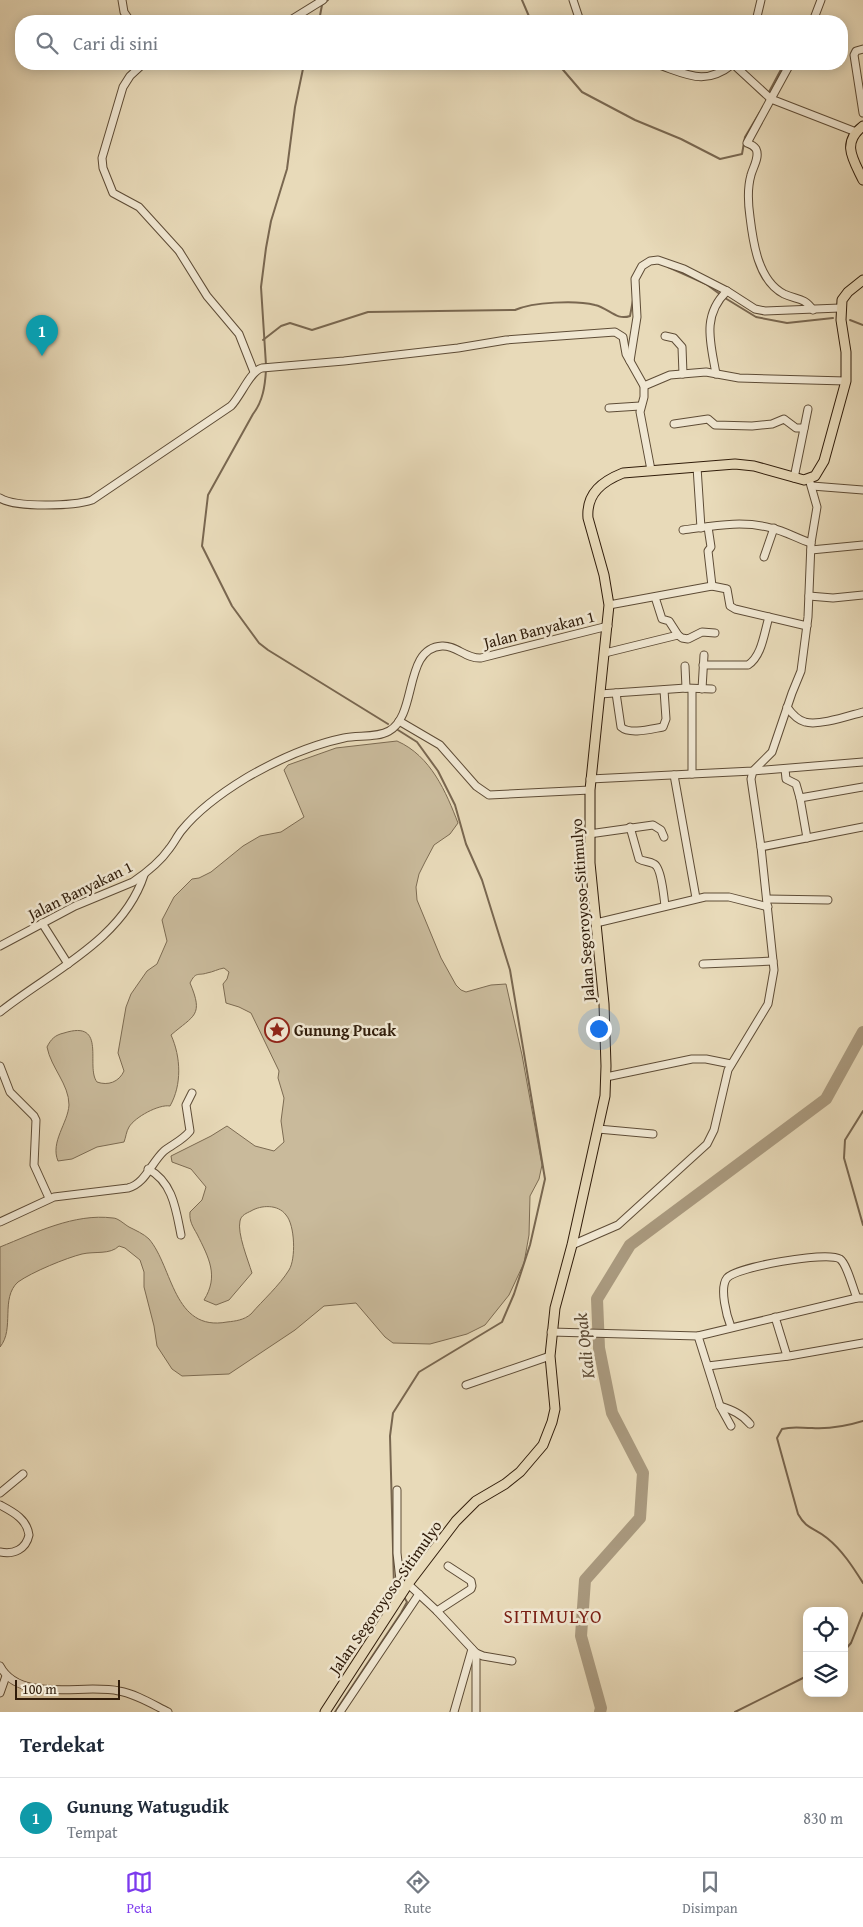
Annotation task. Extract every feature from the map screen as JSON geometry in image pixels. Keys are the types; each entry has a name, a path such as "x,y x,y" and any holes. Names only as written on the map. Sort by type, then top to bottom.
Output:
{"main road":[{"path":"859,129 850,141 850,149 863,180"},
{"path":"811,482 824,461 846,380 846,358 840,308 842,300 848,292 863,280"},
{"name":"Jalan Segoroyoso-Sitimulyo","path":"325,1712 406,1588 465,1511 520,1472 543,1445 549,1434 555,1408 550,1356 551,1332 561,1280 572,1245 598,1129 605,1096 606,1077 604,1004 589,834 590,779 609,605 604,575 588,518 587,510 589,503 595,491 607,480 623,473 651,470 747,464 811,482"}],"street":[{"path":"122,0 126,15"},
{"path":"299,15 323,0"},
{"path":"573,0 578,15"},
{"path":"757,15 761,0"},
{"path":"815,15 821,0"},
{"path":"863,49 854,55 863,113"},
{"path":"137,70 126,80 123,87 102,158 103,168 114,192 140,207 184,257 203,290 239,334 254,372"},
{"path":"676,70 702,78 722,70"},
{"path":"739,70 770,99 859,129"},
{"path":"787,70 747,142 752,144 757,154 748,196 755,250 763,271 781,293 804,300 813,310"},
{"path":"630,362 637,317 636,279 642,266 658,260 666,261 723,294 755,309 765,311 840,308"},
{"path":"716,374 709,325 714,307 723,294"},
{"path":"0,498 24,505 92,500 231,406 241,395 254,372 262,368 392,356 506,340 615,332 623,337 630,362 644,386 644,397 640,406 640,412 651,470"},
{"path":"666,336 674,338 682,347 683,374"},
{"path":"644,386 667,376 706,372 738,378 846,380"},
{"path":"609,408 640,406"},
{"path":"794,478 808,409"},
{"path":"674,424 708,419 715,425 761,426 784,419 796,428 804,428"},
{"path":"696,467 704,527 712,547 708,551 712,586"},
{"path":"572,1245 618,1225 707,1144 714,1130 731,1064 768,1004 774,970 761,847 751,779 753,771 772,752 802,671 807,626 811,547 817,507 811,482 863,490"},
{"path":"683,530 730,524 762,526 774,528 811,547 863,545"},
{"path":"764,556 774,528"},
{"path":"609,605 712,586 727,589 729,603 732,608 807,626"},
{"path":"808,596 833,598 863,595"},
{"path":"655,597 662,619 670,621 678,636"},
{"path":"703,665 748,665 753,662 758,654 769,617"},
{"name":"Jalan Banyakan 1","path":"0,946 75,906 133,882 144,875 168,851 182,830 197,814 212,801 246,778 273,763 311,747 343,738 389,731 399,721 405,710 416,666 430,650 440,646 450,646 474,659 608,626"},
{"path":"605,653 678,636 688,639 702,632 715,633"},
{"path":"702,689 704,656"},
{"path":"685,666 689,688 692,774"},
{"path":"600,694 689,688 712,689"},
{"path":"616,693 621,727 624,730 634,730 663,727 666,719 664,690"},
{"path":"787,708 794,717 804,722 813,723 863,712"},
{"path":"399,721 435,740 482,792 489,795 590,790"},
{"path":"590,779 753,771 863,762"},
{"path":"784,769 786,779 796,784 807,838"},
{"path":"674,775 696,898"},
{"path":"800,798 863,787"},
{"path":"589,834 653,824 661,830 664,837"},
{"path":"761,847 863,827"},
{"path":"630,828 639,859 643,862 652,863 658,868 665,906"},
{"path":"0,1012 68,964 92,944 125,912 136,894 144,875"},
{"path":"596,923 696,898 729,897 768,907"},
{"path":"767,899 828,900"},
{"path":"42,924 68,964"},
{"path":"703,964 773,961"},
{"path":"606,1077 692,1059 706,1059 731,1064"},
{"path":"0,1066 10,1092 36,1120 34,1165 49,1198"},
{"path":"0,1222 49,1198 134,1187 141,1182 148,1169 165,1151 186,1137 190,1131 186,1106 192,1093"},
{"path":"598,1129 653,1134"},
{"path":"148,1169 161,1178 174,1202 181,1236"},
{"path":"551,1332 698,1336 860,1298 844,1263 839,1258 830,1256 798,1258 768,1264 734,1274 727,1279 724,1286 724,1303 731,1327"},
{"path":"775,1317 787,1356"},
{"path":"698,1336 720,1406 731,1426"},
{"path":"708,1366 787,1356 863,1343"},
{"path":"466,1385 550,1356"},
{"path":"720,1406 731,1409 745,1417 750,1424"},
{"path":"0,1493 23,1474"},
{"path":"397,1490 397,1553 400,1580 406,1588 419,1594 437,1611 474,1651 483,1656 512,1661"},
{"path":"0,1505 18,1516 25,1523 30,1536 24,1547 16,1552 6,1554 0,1552"},
{"path":"437,1611 472,1586 471,1581 448,1566"},
{"path":"340,1712 419,1594"},
{"path":"454,1712 474,1651"},
{"path":"474,1651 476,1712"},
{"path":"0,1666 6,1676 17,1683 40,1688 118,1690 168,1712"},
{"path":"0,1693 6,1676"},
{"path":"148,1712 154,1705"}],"shaded area":[{"path":"397,741 409,748 428,765 442,787 458,823 450,834 434,845 419,874 416,887 417,900 441,958 456,985 461,990 466,992 491,985 506,984 522,1055 542,1165 539,1179 530,1196 529,1235 524,1263 509,1295 485,1325 467,1334 430,1344 393,1343 385,1337 356,1303 324,1306 295,1330 229,1374 182,1376 172,1369 157,1346 144,1287 144,1272 140,1260 125,1248 119,1246 111,1251 87,1253 67,1259 40,1270 18,1282 10,1296 7,1332 0,1347 0,1247 69,1221 98,1217 115,1218 145,1235 157,1251 185,1308 195,1317 209,1322 234,1321 248,1316 276,1287 289,1270 293,1258 294,1242 289,1220 283,1211 274,1207 255,1209 243,1216 239,1226 243,1247 252,1273 229,1300 216,1305 204,1300 211,1283 211,1267 192,1224 190,1212 202,1200 206,1187 191,1169 172,1162 171,1156 227,1126 255,1146 274,1151 284,1142 281,1121 284,1098 278,1078 279,1071 251,1013 226,1003 223,984 229,972 224,968 197,975 192,979 190,983 196,1002 196,1009 191,1018 171,1035 177,1052 179,1071 174,1098 170,1106 154,1109 136,1119 129,1127 124,1142 97,1147 72,1159 58,1161 56,1147 69,1105 66,1090 47,1047 54,1038 61,1034 78,1030 86,1033 91,1038 94,1075 97,1082 109,1083 119,1078 124,1071 118,1053 126,1007 131,994 147,971 157,964 167,941 162,920 174,897 192,879 211,872 243,846 260,836 281,832 304,817 284,770 288,765 336,748"}],"waterway":[{"path":"320,15 322,5 328,0"},
{"path":"522,0 528,15"},
{"path":"266,365 261,287 271,221 287,169 295,107 303,70"},
{"path":"563,70 582,92 635,120 681,139 720,159 742,154 745,137 760,112"},
{"path":"769,92 781,70"},
{"path":"668,267 706,284 721,295"},
{"path":"725,298 756,317 787,323 833,318"},
{"path":"263,340 281,326 290,323 312,330 368,312 515,310 532,305 566,302 595,305 616,316 625,317 630,316 633,300"},
{"path":"850,320 863,325"},
{"path":"266,370 264,388 259,404 208,495 202,546 232,606 259,643 388,724"},
{"path":"398,730 417,742 438,771 455,805 466,844 482,880 510,970 545,1179 530,1245 514,1294 502,1322 419,1372 393,1413 390,1436 394,1586 398,1592"},
{"name":"Kali Opak","path":"600,1712 601,1708 581,1636 585,1580 640,1518 643,1473 612,1413 599,1348 597,1299 630,1245 826,1099 863,1032"},
{"path":"863,1111 845,1140 844,1158 863,1225"},
{"path":"863,1421 831,1428 786,1428 782,1429 777,1438 798,1514 808,1526 822,1534 838,1548 863,1583"},
{"path":"335,1712 401,1613 407,1602 404,1597"},
{"path":"848,1646 863,1613"},
{"path":"735,1712 803,1678"}],"place":[{"name":"Gunung Watugudik","path":"42,356"},
{"name":"Gunung Pucak","path":"277,1030"}],"district":[{"name":"SITIMULYO","path":"553,1616"}]}
